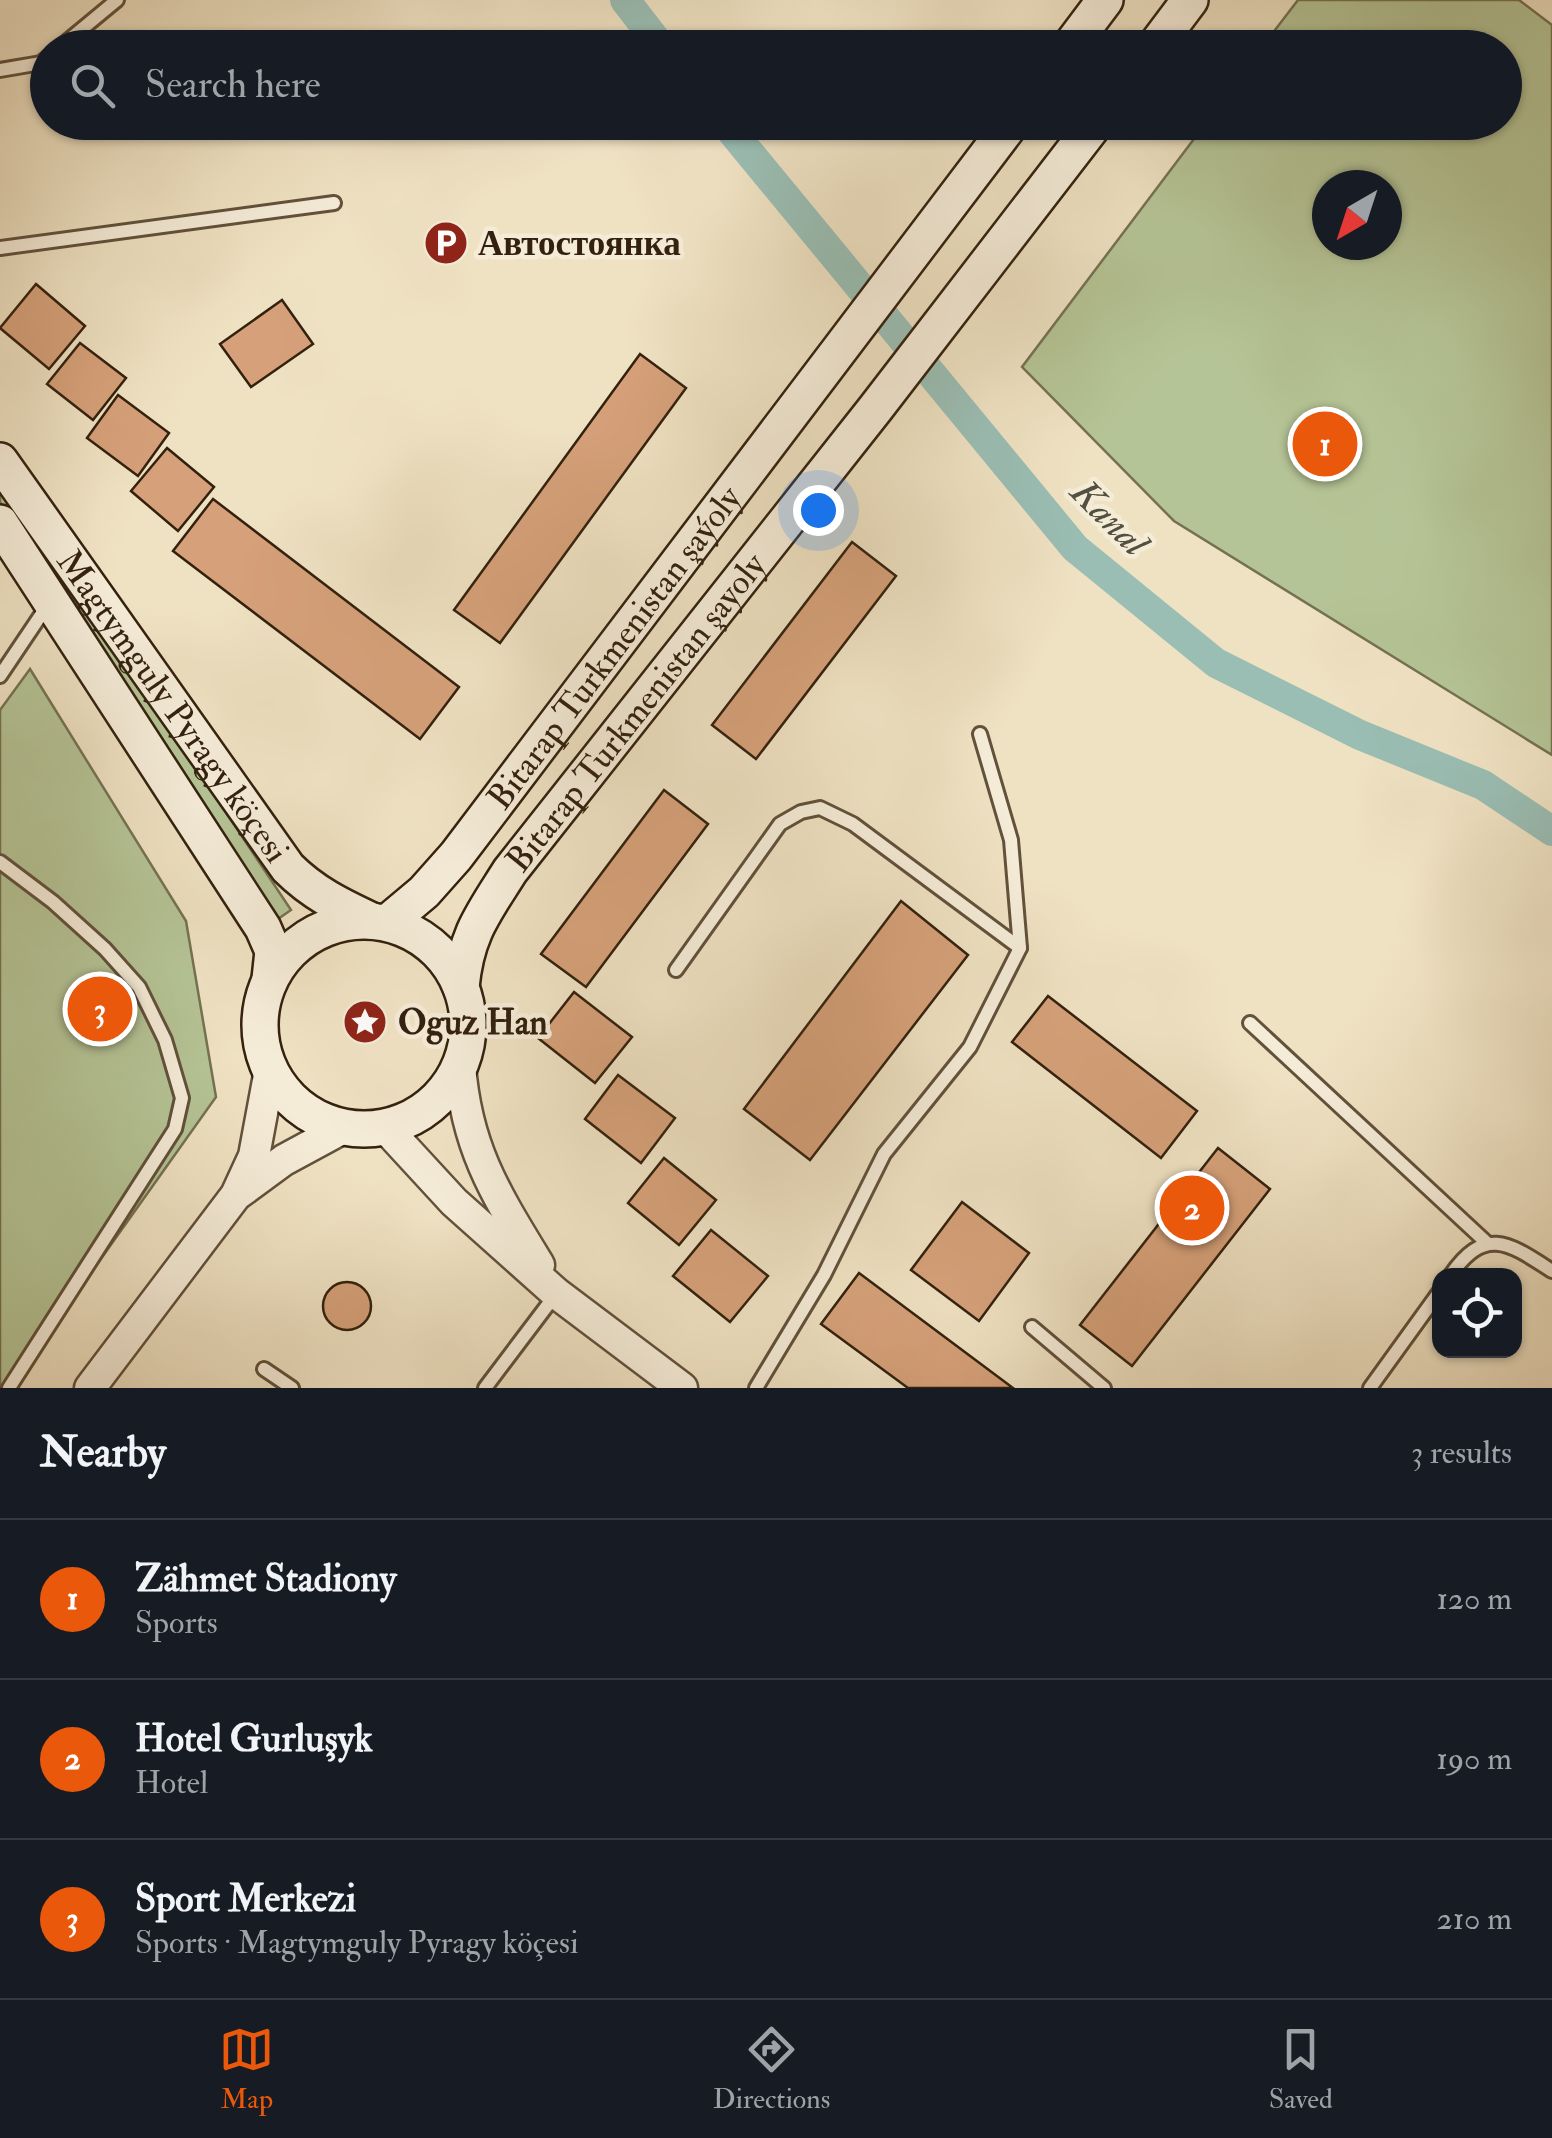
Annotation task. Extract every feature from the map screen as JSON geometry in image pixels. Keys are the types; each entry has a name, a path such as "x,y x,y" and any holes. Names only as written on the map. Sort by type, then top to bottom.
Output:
{"main road":[{"path":"1082,30 1105,0"},
{"path":"1168,30 1190,0"},
{"name":"Bitarap Turkmenistan şaýoly","path":"380,922 424,892 456,856 998,140"},
{"name":"Bitarap Turkmenistan şayoly","path":"461,986 464,952 473,930 510,871 876,409 1082,140"},
{"name":"Magtymguly Pyragy köçesi","path":"0,461 288,868 330,902 380,922"},
{"name":"Magtymguly Pyragy köçesi","path":"0,523 262,928 273,951 270,980"},
{"path":"380,922 426,941 447,962 461,986 468,1012 468,1040 445,1091 424,1110 398,1124 345,1127 321,1120 283,1090 270,1070 261,1040 261,1009 270,980 288,954 312,934 342,923 380,922"}],"street":[{"path":"460,1065 467,1115 487,1180 556,1293"},
{"path":"90,1388 236,1195 254,1156 270,1070"},
{"path":"384,1126 454,1202 556,1293 682,1388"},
{"path":"236,1195 284,1160 345,1127"}],"lane":[{"path":"80,30 116,0"},
{"path":"0,70 30,64"},
{"path":"0,248 334,203"},
{"path":"0,676 51,602"},
{"path":"756,1388 824,1275 884,1154 970,1047 1020,948 1011,840 980,734"},
{"path":"676,970 780,824 820,808 852,824 1020,948"},
{"path":"0,862 105,948 139,987 165,1040 182,1098 175,1130 8,1388"},
{"path":"1250,1023 1488,1243"},
{"path":"1455,1268 1464,1254 1488,1243 1514,1246 1552,1271"},
{"path":"485,1388 556,1293"},
{"path":"1370,1388 1432,1301"},
{"path":"1032,1326 1104,1388"},
{"path":"264,1369 292,1388"}],"green space":[{"path":"1298,0 1519,0 1552,25 1552,755 1174,521 1022,367 1193,140 1522,140 1522,30 1275,30"},
{"path":"0,474 291,910 278,919 0,502"},
{"path":"30,669 186,921 216,1097 9,1388 0,1388 0,710"}],"building":[{"path":"36,284 85,326 49,369 0,328"},
{"path":"282,300 313,344 251,387 220,344"},
{"path":"80,343 126,378 93,420 47,384"},
{"path":"640,354 686,388 500,643 454,610"},
{"path":"118,395 169,433 138,476 87,438"},
{"path":"167,448 214,487 178,531 131,491"},
{"path":"213,499 459,687 420,739 173,551"},
{"path":"852,542 896,576 756,759 712,725"},
{"path":"664,790 708,824 586,987 541,954"},
{"path":"901,901 968,955 810,1160 744,1109"},
{"path":"574,992 632,1037 595,1083 538,1038"},
{"path":"1048,996 1197,1111 1161,1158 1012,1042"},
{"path":"618,1075 675,1118 641,1163 585,1119"},
{"path":"1218,1148 1270,1189 1132,1366 1080,1325"},
{"path":"664,1158 716,1200 679,1245 628,1203"},
{"path":"962,1202 1029,1253 979,1321 911,1270"},
{"path":"711,1230 768,1276 730,1322 673,1276"},
{"path":"859,1273 1013,1388 908,1388 821,1324"},
{"path":"347,1282 364,1289 371,1306 364,1323 347,1330 330,1323 323,1306 330,1289"}],"waterway":[{"name":"Kanal","path":"625,0 648,30"},
{"name":"Kanal","path":"739,140 1075,548 1216,663 1360,735 1483,785 1552,831"}],"place":[{"name":"Автостоянка","path":"446,243"},
{"name":"Zähmet Stadiony","path":"1325,444"},
{"name":"Sport Merkezi","path":"100,1009"},
{"name":"Oguz Han","path":"365,1022"},
{"name":"Hotel Gurluşyk","path":"1192,1208"}]}
